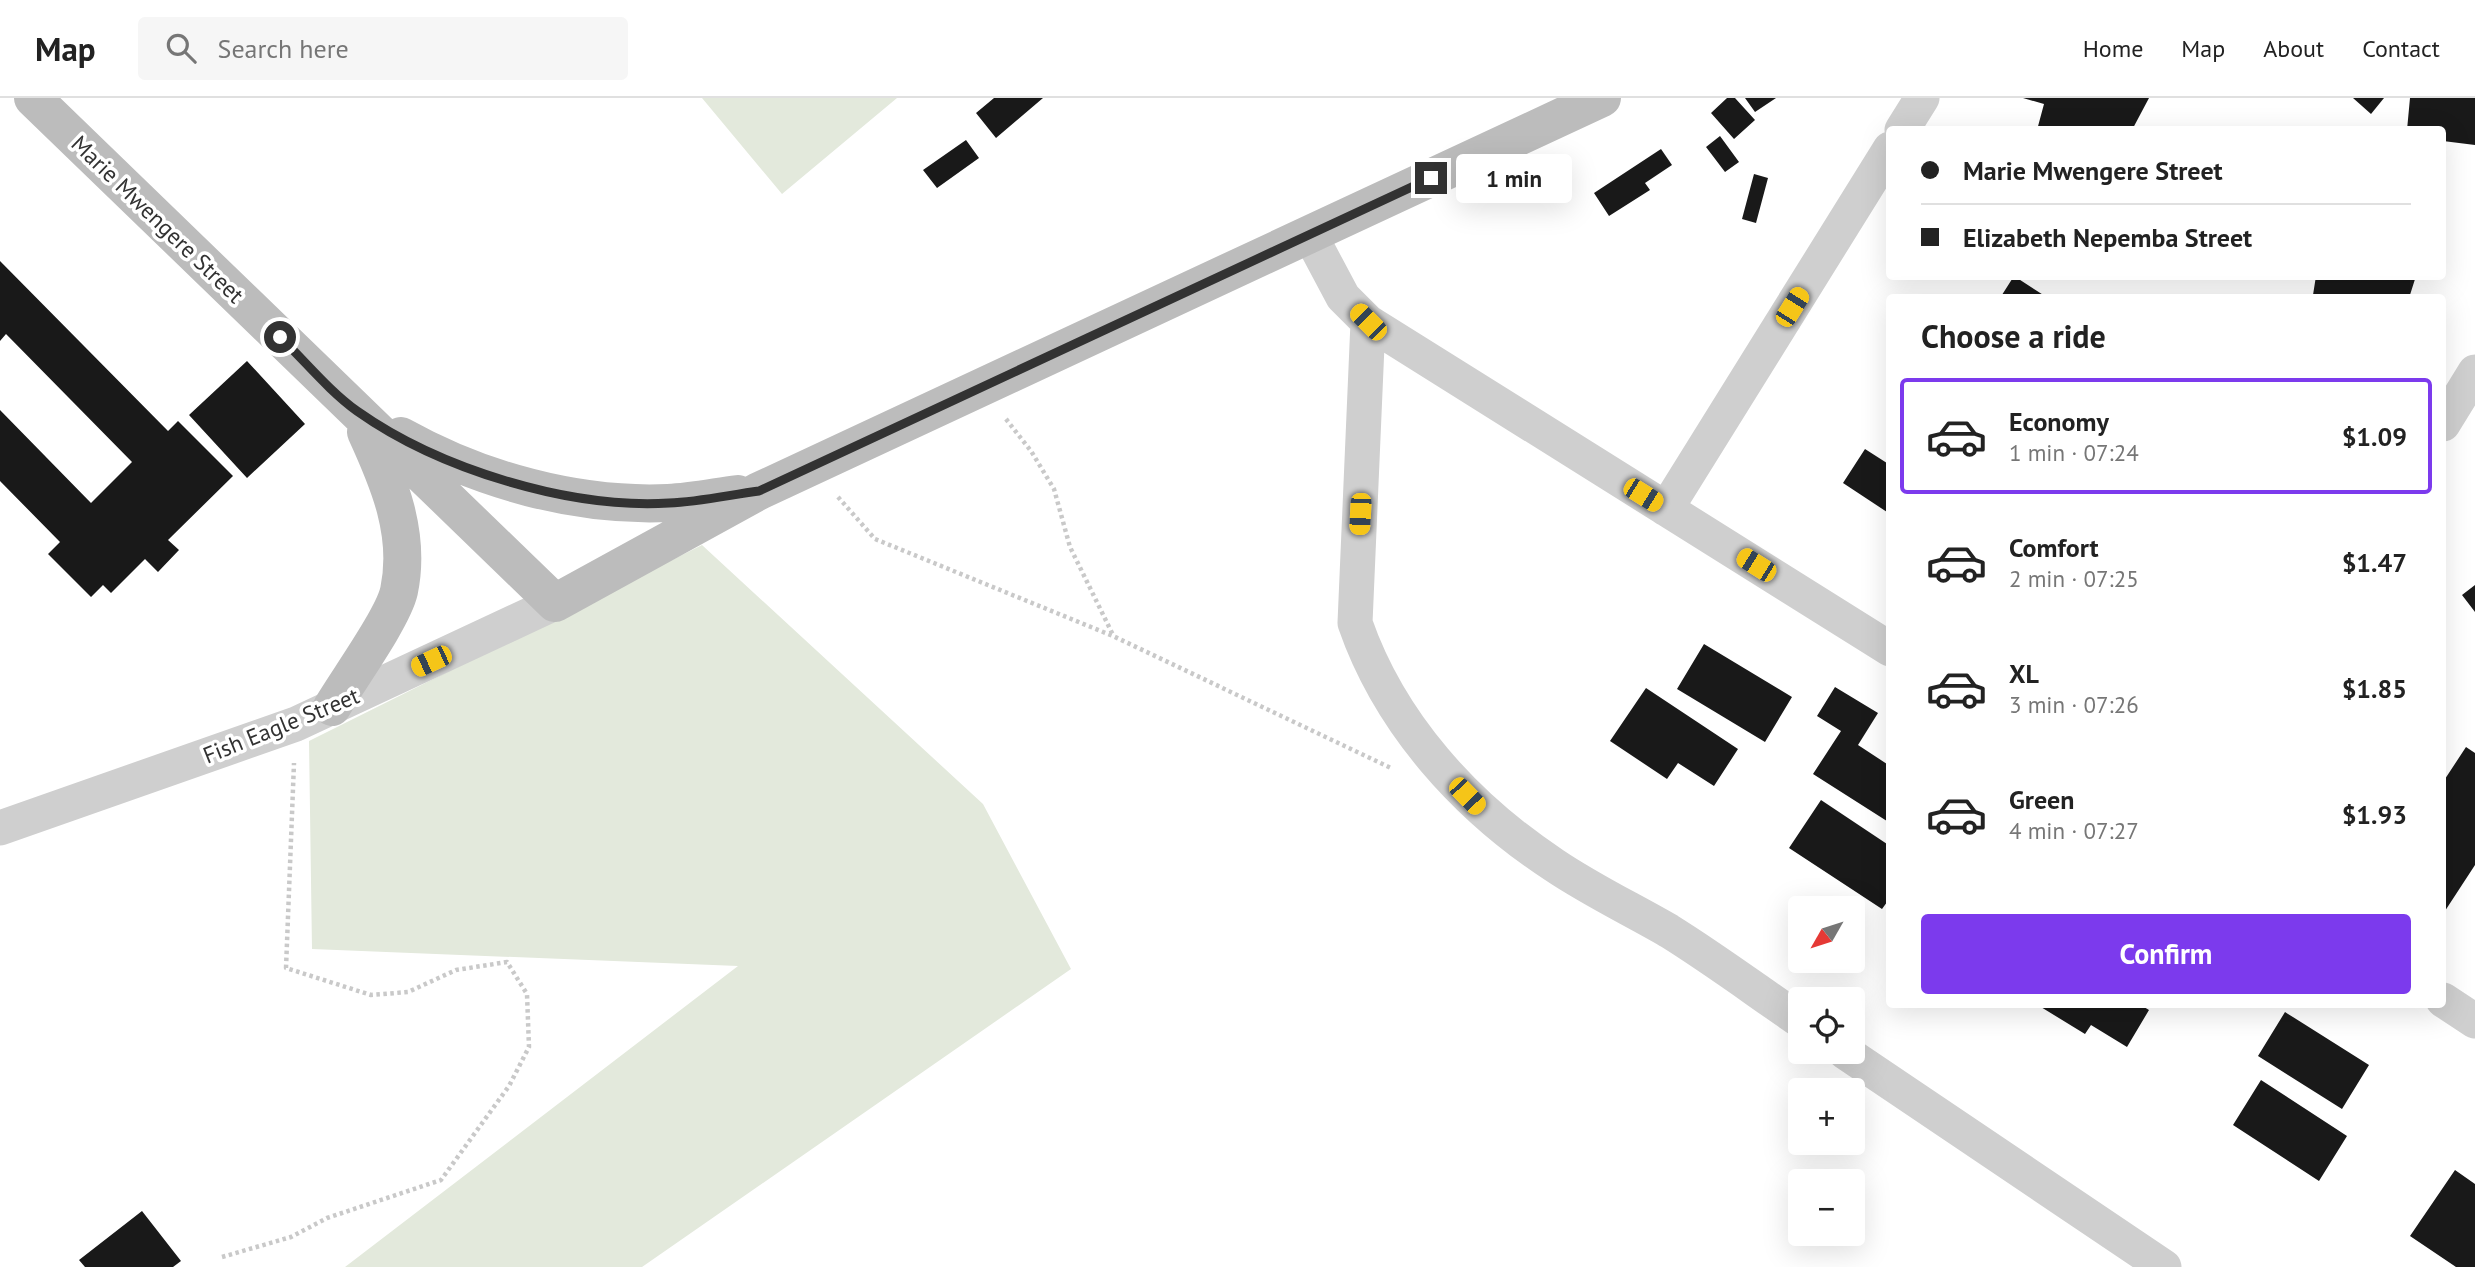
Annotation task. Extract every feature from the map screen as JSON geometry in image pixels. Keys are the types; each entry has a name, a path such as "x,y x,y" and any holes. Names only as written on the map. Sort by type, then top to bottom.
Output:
{"street":[{"name":"Marie Mwengere Street","path":"33,98 555,603"},
{"path":"555,603 759,491 1602,98"},
{"path":"1904,126 1922,98"},
{"path":"1666,509 1886,155"},
{"path":"1310,235 1343,297 1368,322 1886,646"},
{"path":"1368,322 1355,623 1363,646 1390,697 1439,768 1480,811 1554,865 1671,933 1788,1012"},
{"path":"2446,419 2475,372"},
{"path":"356,411 443,459 509,482 588,499 668,503 759,491"},
{"path":"332,707 399,593 403,542 390,485 356,411"},
{"name":"Fish Eagle Street","path":"0,828 296,724 555,603"},
{"path":"2446,1002 2475,1021"},
{"path":"1863,1064 2164,1267"}],"path":[{"path":"984,386 1031,451 1054,489 1070,547 1113,636"},
{"path":"811,467 875,539 1113,636 1395,770"},
{"path":"222,1257 291,1237 327,1218 441,1180 509,1086 529,1048 527,994 507,962 456,970 408,992 371,995 286,968 296,724"}],"shaded area":[{"path":"702,98 897,98 782,194"},
{"path":"702,545 983,804 1071,969 642,1267 345,1267 738,966 312,949 309,741"}],"building":[{"path":"994,98 1043,98 996,138 976,113"},
{"path":"1727,98 1735,98 1755,120 1734,139 1711,113"},
{"path":"1745,98 1776,98 1755,112"},
{"path":"2023,98 2149,98 2134,126 2038,126 2044,104"},
{"path":"2353,98 2384,98 2371,114"},
{"path":"2410,98 2475,98 2475,145 2446,141 2446,126 2407,126"},
{"path":"1720,136 1739,162 1725,172 1706,147"},
{"path":"966,140 979,158 937,188 923,170"},
{"path":"1661,149 1672,165 1645,183 1650,190 1609,216 1594,193"},
{"path":"1754,174 1768,178 1756,223 1742,219"},
{"path":"0,261 168,431 178,421 233,476 168,540 179,550 158,572 145,559 111,593 103,585 91,597 48,554 60,542 0,481 0,410 91,503 132,462 6,334 0,341"},
{"path":"2011,280 2020,280 2042,294 2003,294"},
{"path":"2315,280 2415,280 2410,294 2313,294"},
{"path":"247,361 305,424 247,478 189,415"},
{"path":"1865,449 1886,462 1886,511 1843,483"},
{"path":"2475,585 2475,612 2462,595"},
{"path":"1704,644 1792,697 1765,742 1677,689"},
{"path":"1835,687 1878,713 1858,745 1886,763 1886,820 1813,774 1841,731 1817,716"},
{"path":"1646,688 1738,749 1714,786 1678,763 1667,779 1610,741"},
{"path":"2466,747 2475,753 2475,865 2446,909 2446,777"},
{"path":"1821,800 1886,843 1886,904 1882,909 1789,848"},
{"path":"2043,1008 2149,1010 2127,1047 2091,1025 2085,1034"},
{"path":"2285,1012 2369,1065 2342,1109 2258,1056"},
{"path":"2261,1080 2347,1136 2319,1181 2233,1125"},
{"path":"2455,1170 2475,1184 2475,1267 2456,1267 2410,1236"},
{"path":"142,1211 181,1261 173,1267 85,1267 79,1260"}],"route":[{"path":"280,337 356,411 443,459 509,482 588,499 668,503 759,491 1431,178"}]}
